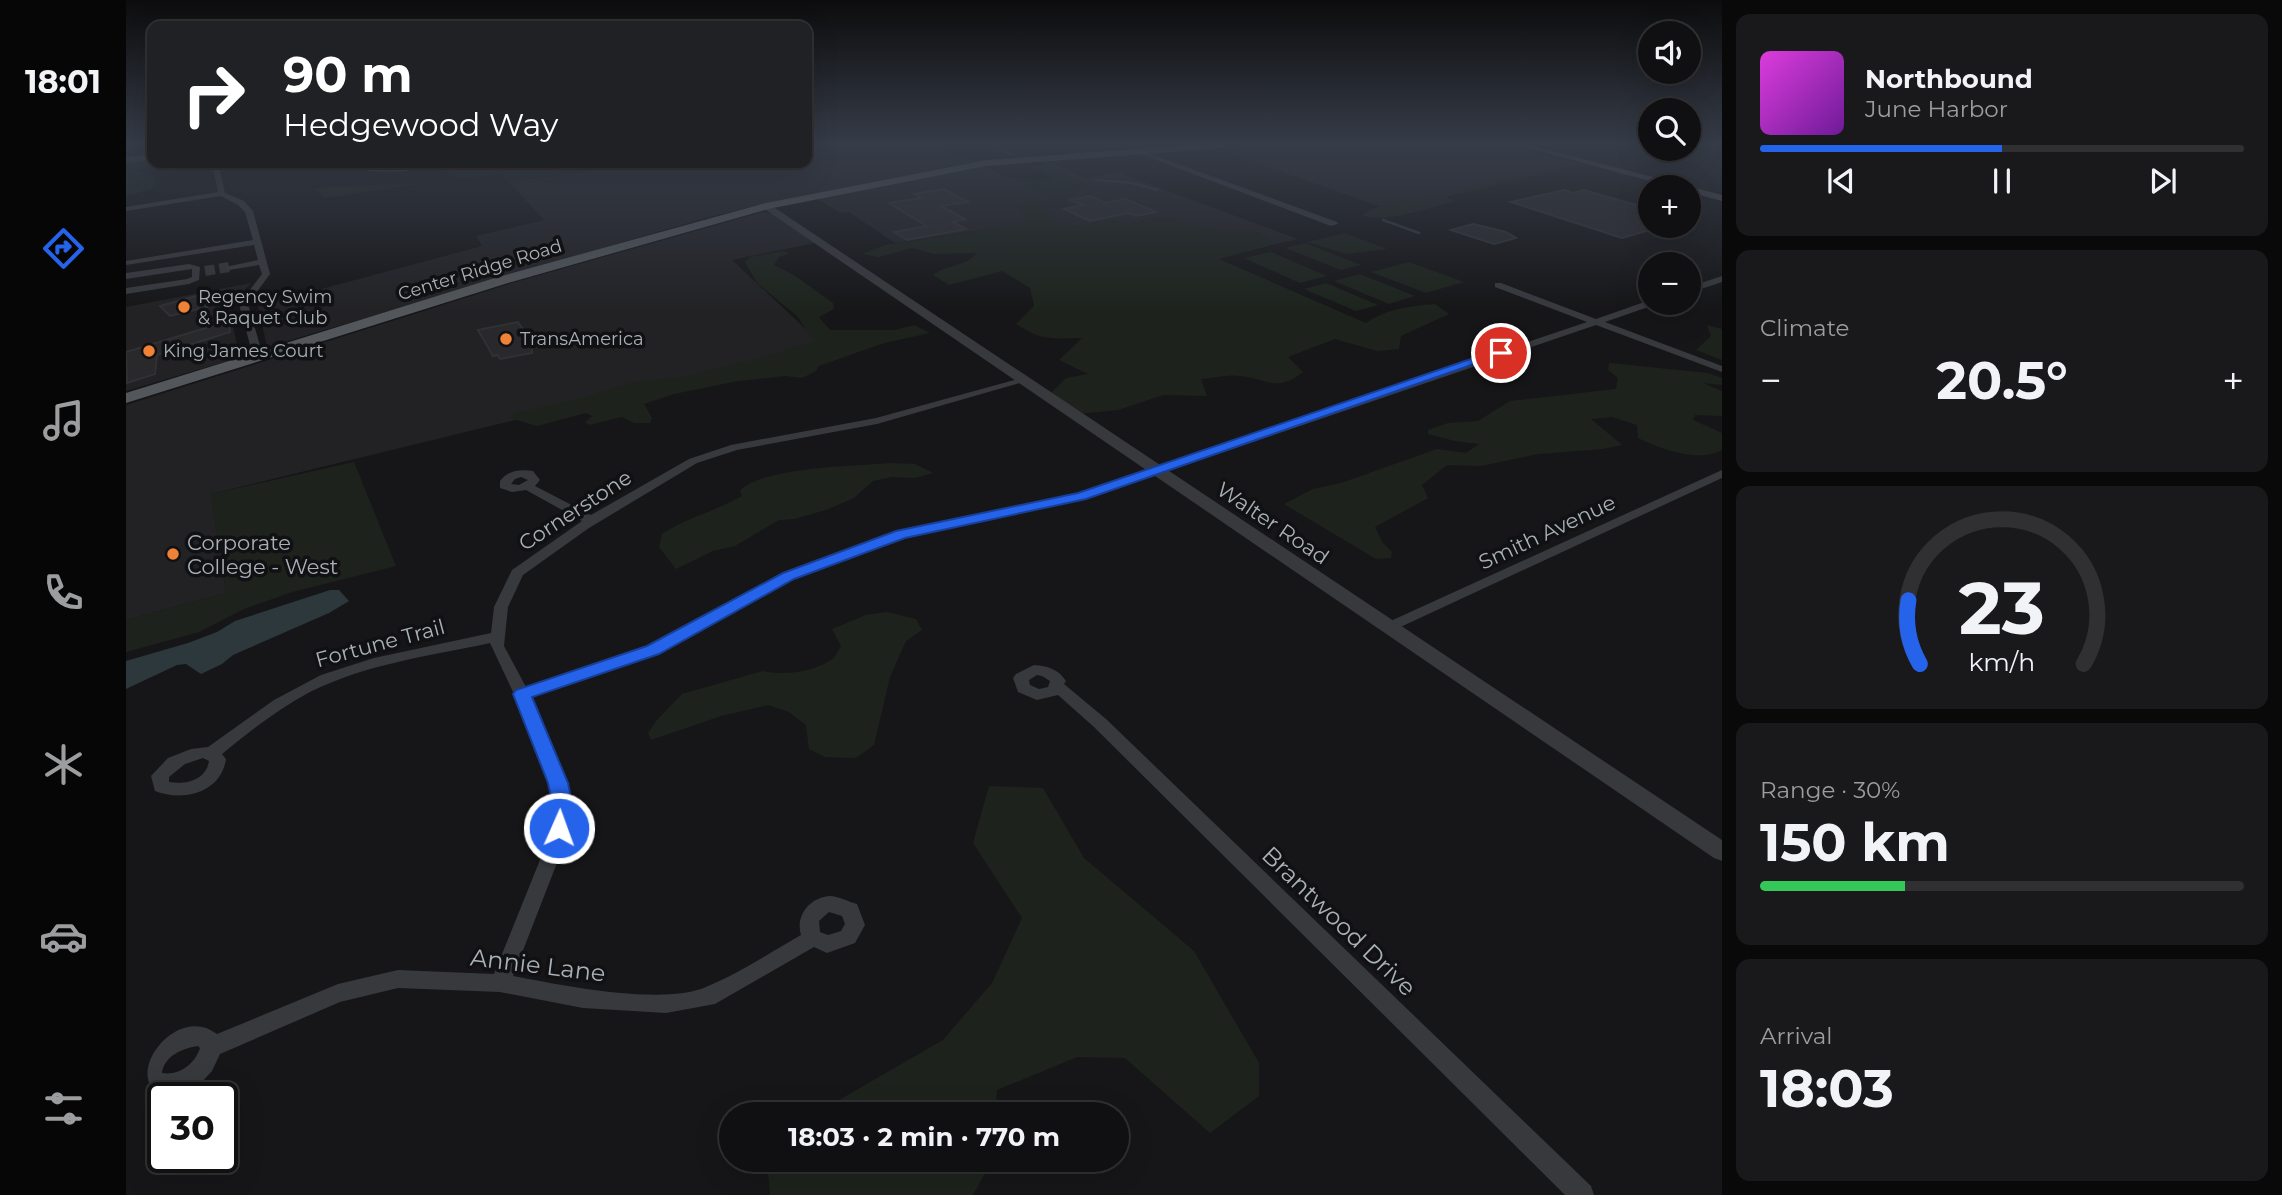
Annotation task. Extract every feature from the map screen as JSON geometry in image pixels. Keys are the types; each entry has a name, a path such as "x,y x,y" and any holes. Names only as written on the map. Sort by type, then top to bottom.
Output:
{"main road":[{"name":"Center Ridge Road","path":"126,398 503,280 791,201"}],"street":[{"path":"126,209 179,201"},
{"path":"236,201 249,211 266,274 243,304 258,356"},
{"path":"1271,201 1334,224"},
{"name":"Walter Road","path":"765,206 1722,852"},
{"path":"126,263 257,242"},
{"path":"229,267 262,262"},
{"path":"126,276 189,266 200,272 196,278 189,281 126,291"},
{"path":"1701,286 1722,279"},
{"path":"1498,285 1722,369"},
{"path":"522,694 653,650 789,576 901,534 1082,496 1638,307"},
{"name":"Cornerstone","path":"496,637 503,600 517,573 592,521 693,461 718,451 877,421 955,399 989,399 1030,384"},
{"name":"Smith Avenue","path":"1389,628 1722,474"},
{"path":"527,486 592,521"},
{"path":"496,637 558,783 564,812 555,845 500,983"},
{"name":"Fortune Trail","path":"211,754 268,709 337,675 496,637"},
{"name":"Brantwood Drive","path":"1058,687 1100,723 1582,1195"},
{"name":"Annie Lane","path":"211,1047 338,993 398,979 500,983 583,999 666,1004 708,997 813,938"}],"shaded area":[{"path":"526,201 780,201 698,220 267,347 258,306 482,246 476,236 544,220"},
{"path":"820,201 1041,201 1015,206 1024,211 1022,221 1010,226 895,243 849,212 841,213"},
{"path":"1038,201 1069,201 1068,205 1044,209 1062,224 1073,227 1111,221 1126,223 1173,219 1219,232 1256,232 1268,238 1272,245 1219,259 1366,323 1390,311 1435,304 1449,314 1401,336 1399,349 1377,351 1335,339 1288,357 1303,372 1286,382 1272,383 1235,376 1201,379 1207,396 1163,395 1118,410 1078,414 1050,394 1066,378 1088,374 1059,360 1082,338 1041,336 1016,324 1034,306 1030,288 1002,271 949,285 933,275 966,262 977,253 935,254 912,248 879,257 862,254 885,245 1010,226 1022,221 1024,211 1014,205"},
{"path":"1068,201 1195,201 1298,239 1272,245 1268,238 1256,232 1219,232 1173,219 1126,223 1111,221 1073,227 1062,224 1043,209 1067,205"},
{"path":"1364,201 1404,201 1379,206"},
{"path":"1404,201 1456,201 1408,214 1382,217 1362,215 1379,206"},
{"path":"763,212 772,214 815,243 732,260 823,345 211,494 226,593 126,620 126,405 512,283"},
{"path":"1345,233 1387,249 1346,254 1307,242"},
{"path":"1305,243 1361,265 1341,270 1285,248"},
{"path":"783,251 790,253 779,257 774,265 794,275 833,303 834,309 819,317 830,330 895,330 914,325 930,333 884,343 819,366 816,371 802,378 785,376 738,381 674,394 644,404 652,418 650,423 634,423 622,417 589,425 585,422 592,416 586,413 537,426 509,418 516,413 585,397 632,382 683,377 768,356 814,341 797,316 757,283 745,262 750,257"},
{"path":"1271,252 1327,276 1300,283 1244,258"},
{"path":"1409,262 1464,282 1426,293 1371,272"},
{"path":"1360,274 1415,296 1389,304 1334,281"},
{"path":"251,283 232,304 231,315 239,355 231,360 126,391 126,307"},
{"path":"1326,283 1378,305 1356,311 1304,289"},
{"path":"1707,325 1722,329 1722,360 1696,350 1711,336"},
{"path":"1609,363 1708,373 1722,378 1722,385 1703,383 1722,391 1722,416 1695,415 1693,420 1722,433 1722,450 1713,454 1691,455 1668,450 1638,438 1637,425 1612,417 1591,419 1622,445 1538,454 1481,466 1447,465 1422,485 1428,498 1375,527 1383,543 1392,552 1391,558 1376,559 1284,504 1313,489 1341,483 1437,449 1466,453 1479,444 1428,434 1428,430 1448,423 1478,421 1510,401 1616,389 1618,378 1608,370"},
{"path":"354,462 396,566 292,592 244,609 199,632 126,652 126,620 226,593 211,494"},
{"path":"890,463 915,464 933,473 915,478 892,477 873,481 854,498 826,510 794,519 779,520 735,546 713,551 676,569 659,547 662,534 742,496 740,490 753,482 790,472"},
{"path":"330,590 339,590 349,601 329,613 233,655 222,664 201,674 186,664 177,665 126,689 126,661 188,643 217,632 235,621"},
{"path":"887,612 916,619 922,630 906,641 890,677 874,745 856,758 825,757 809,749 806,725 789,712 768,705 721,716 651,740 648,733 682,694 763,671 789,673 824,664 832,659 841,646 832,629 866,615"},
{"path":"989,786 1043,788 1084,858 1194,951 1259,1063 1259,1096 1210,1133 1125,1058 1077,1057 997,1090 996,1102 836,1102 943,1040 992,983 1022,918 973,843"},
{"path":"768,1172 985,1172 973,1195 770,1195"}],"building":[{"path":"966,201 968,202 941,206 965,219 953,222 966,229 907,240 894,232 927,226 889,203"},
{"path":"1073,201 1105,203 1129,201 1156,212 1136,216 1128,213 1090,221 1064,209 1083,205"},
{"path":"1621,201 1638,206 1638,233 1622,238 1511,202"},
{"path":"1473,224 1506,232 1516,238 1494,244 1451,230"},
{"name":"Regency Swim & Raquet Club","path":"196,296 207,307 170,316 160,306"},
{"name":"King James Court","path":"229,321 230,332 157,355 155,374 127,383 126,352"},
{"name":"TransAmerica","path":"518,322 536,347 532,348 532,353 500,359 497,355 493,356 478,330"}],"waterway":[{"path":"1383,220 1419,233"}],"tunnel":[{"path":"205,271 229,267"}],"place":[{"name":"Regency Swim & Raquet Club","path":"184,307"},
{"name":"TransAmerica","path":"506,339"},
{"name":"King James Court","path":"149,351"},
{"name":"Corporate College - West","path":"173,554"}],"route":[{"path":"559,828 564,812 558,783 522,694 653,650 789,576 901,534 1082,496 1501,353"}]}
